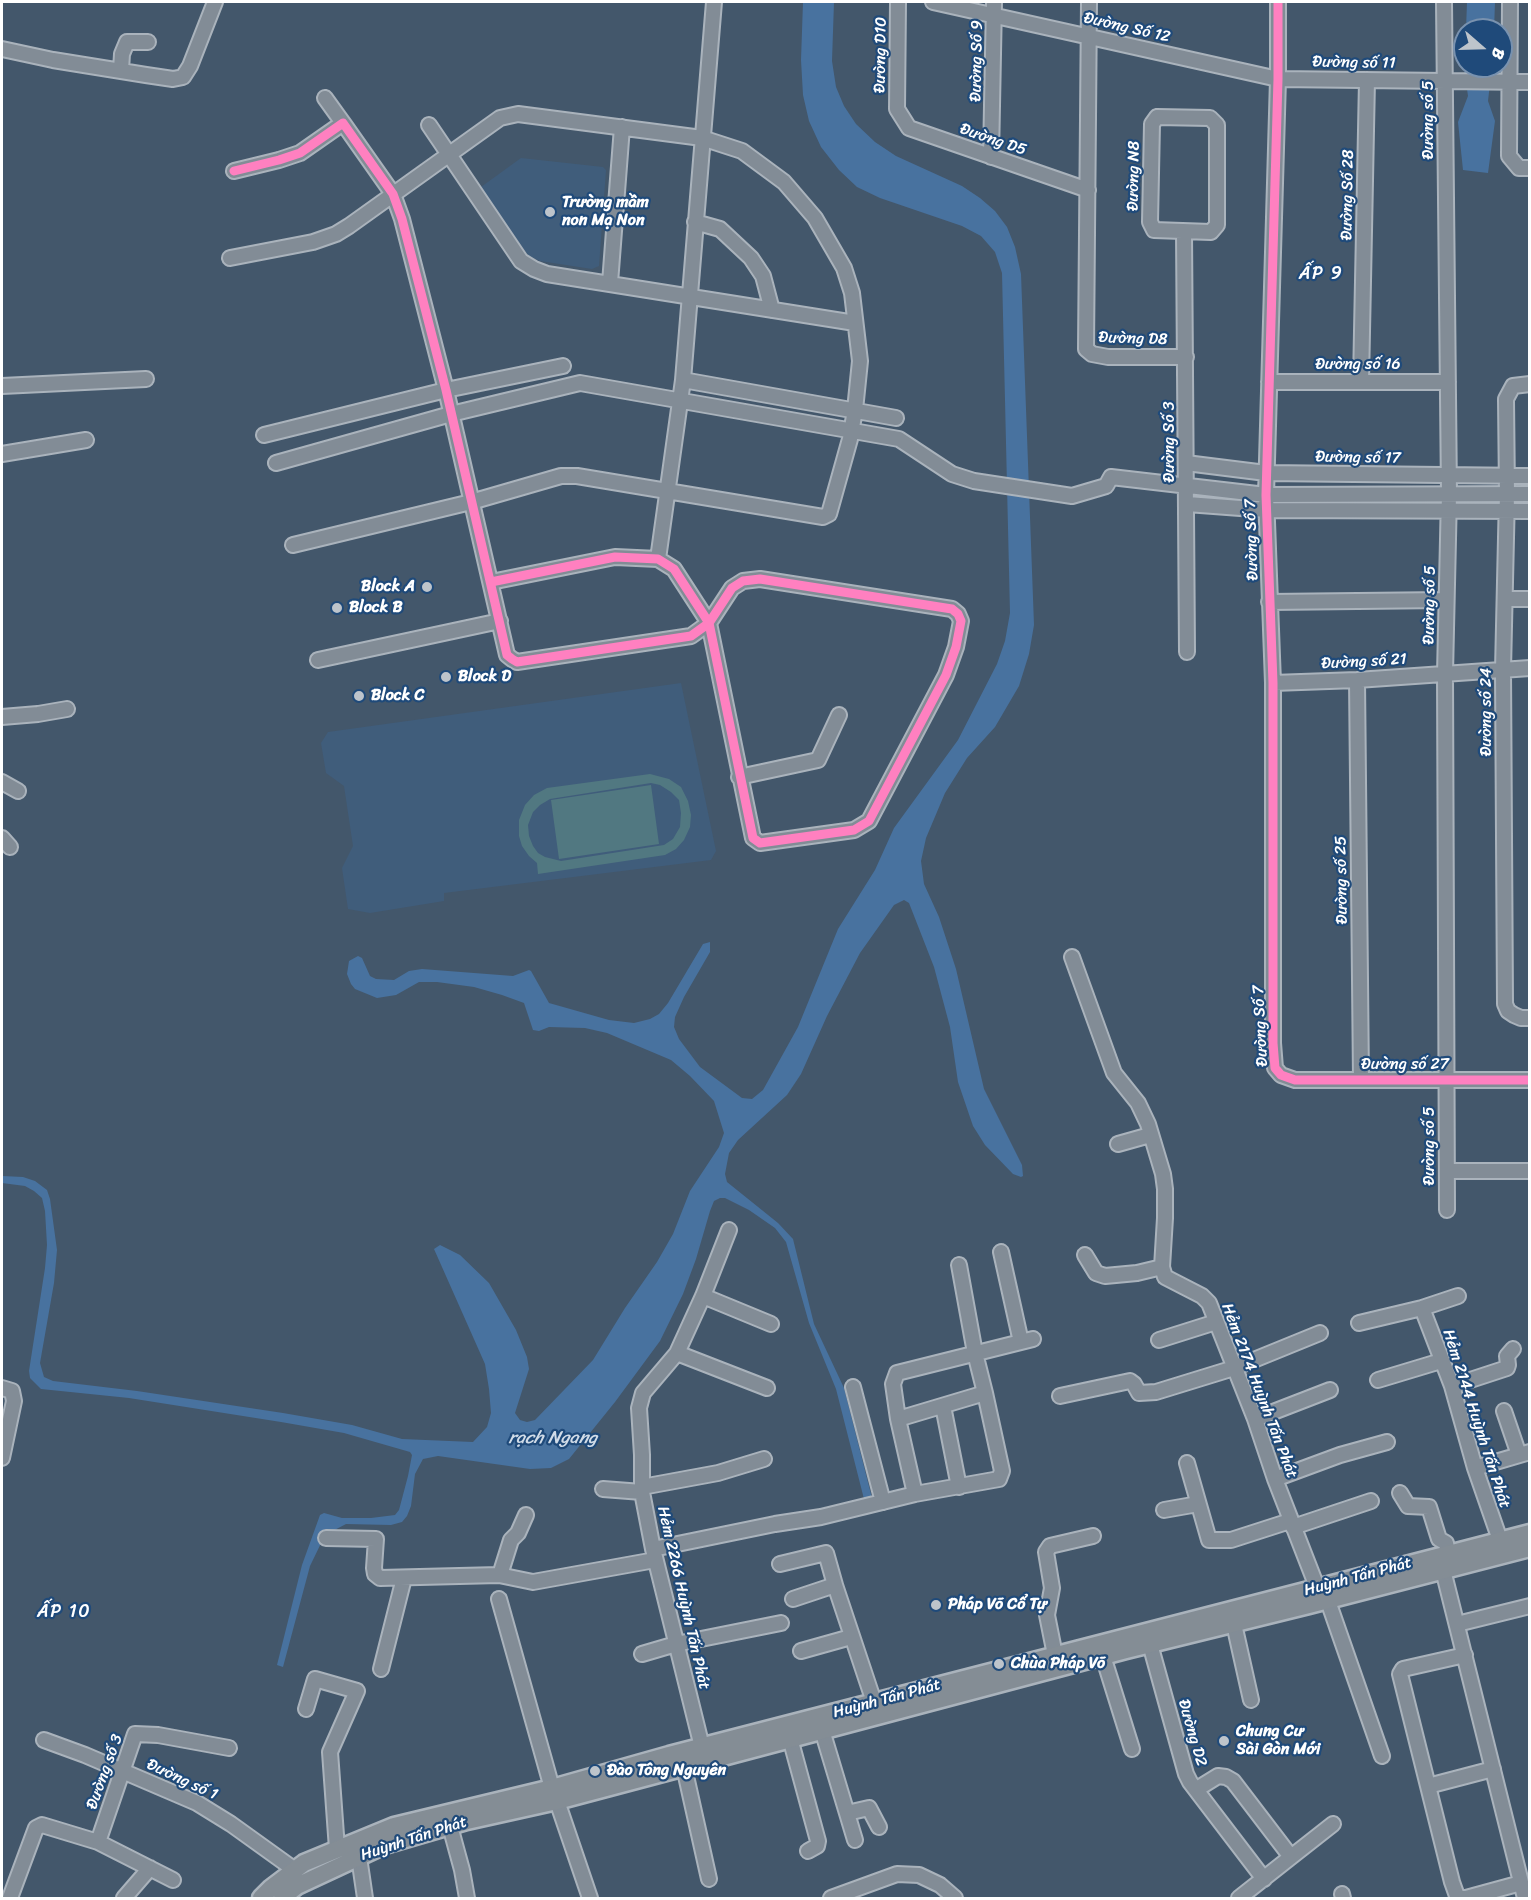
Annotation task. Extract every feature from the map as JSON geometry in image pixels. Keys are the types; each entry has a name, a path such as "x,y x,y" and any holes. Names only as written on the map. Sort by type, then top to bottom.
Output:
{"main road":[{"name":"Huỳnh Tấn Phát","path":"282,1899 297,1886 385,1845 554,1795 702,1747 874,1702 1103,1656 1234,1624 1449,1553 1530,1533"},
{"name":"Huỳnh Tấn Phát","path":"261,1899 271,1888 304,1863 394,1826 684,1767 822,1730 974,1683 1055,1655 1323,1594 1443,1570 1530,1548"}],"street":[{"path":"2,49 53,60 173,79 183,77 190,66 215,2"},
{"path":"658,559 680,401 714,2"},
{"name":"Đường D10","path":"897,109 898,2"},
{"name":"Đường Số 12","path":"933,2 994,8 1088,36 1278,79"},
{"path":"1088,190 1089,2"},
{"name":"Đường Số 7","path":"1278,2 1278,79 1266,495 1273,683 1273,1043 1275,1068 1281,1075"},
{"name":"Đường số 5","path":"1444,2 1449,81 1448,382 1455,494 1448,510 1446,600 1449,674 1447,1210"},
{"path":"1510,2 1505,82 1509,156 1519,168 1530,168"},
{"name":"Đường Số 9","path":"991,156 994,8"},
{"path":"121,70 122,54 127,42 148,42"},
{"name":"Đường số 11","path":"1278,79 1530,82"},
{"name":"Đường Số 28","path":"1361,382 1367,80"},
{"path":"326,98 393,194 402,219 446,390 507,655 517,662 686,638 697,634 709,623 732,588 743,581 760,579 952,609 961,621 956,647 946,675 869,821 854,830 763,843 753,838 709,623 674,569 658,559 615,557 491,582"},
{"name":"Đường D5","path":"897,109 909,128 1088,190"},
{"path":"230,258 313,242 336,234 500,118 518,114 702,138 742,151 784,182 798,197 815,219 844,268 852,293 860,361 855,410 829,514 823,517 578,476 561,476 471,502 293,545"},
{"name":"Đường N8","path":"1157,117 1210,118 1217,125 1217,225 1211,232 1184,232 1155,230 1150,222 1152,124 1157,117"},
{"path":"234,171 300,153 343,123"},
{"path":"429,125 521,261 534,269 547,274 855,323"},
{"path":"610,283 622,127"},
{"name":"Đường D8","path":"1088,190 1085,344 1088,353 1100,356 1186,357"},
{"path":"695,222 720,229 752,258 763,276 772,310"},
{"name":"Đường Số 3","path":"1184,232 1187,652"},
{"path":"264,435 446,390 563,366"},
{"path":"2,386 146,379"},
{"path":"682,380 896,418"},
{"name":"Đường số 16","path":"1269,382 1448,382"},
{"path":"276,463 451,414 580,383 899,439 952,474 974,481 1072,496 1106,486 1111,477 1266,495 1530,494"},
{"name":"Đường số 24","path":"1525,1018 1508,1011 1506,1004 1503,670 1507,511 1506,399 1513,386 1530,384"},
{"path":"2,454 86,440"},
{"name":"Đường số 17","path":"1186,463 1266,473 1530,476"},
{"path":"1186,504 1267,510 1530,511"},
{"path":"1505,599 1530,599"},
{"path":"1269,602 1446,600"},
{"path":"318,660 500,621"},
{"name":"Đường số 21","path":"1273,683 1357,680 1530,668"},
{"name":"Đường số 25","path":"1357,680 1361,1080"},
{"path":"2,717 67,709"},
{"path":"740,777 818,760 839,715"},
{"path":"2,782 18,791"},
{"path":"1072,957 1114,1073 1138,1103 1148,1124 1163,1174 1165,1189 1162,1267 1137,1273 1106,1276 1096,1273 1085,1255"},
{"name":"Đường số 27","path":"1281,1075 1294,1080 1530,1080"},
{"path":"1118,1144 1150,1135"},
{"path":"1447,1171 1530,1171"},
{"name":"Hẻm 2266 Huỳnh Tấn Phát","path":"702,1747 654,1555 642,1490 639,1408 640,1398 677,1353 729,1230"},
{"path":"915,1494 898,1419 893,1384 897,1373 1027,1340 1002,1252"},
{"path":"326,1538 376,1539 375,1574 380,1578 500,1575 527,1582 539,1581 775,1524 830,1515 915,1494 999,1479 1002,1476 975,1353 959,1265"},
{"name":"Hẻm 2174 Huỳnh Tấn Phát","path":"1162,1267 1168,1279 1206,1299 1255,1419 1292,1524 1323,1594 1382,1756"},
{"path":"703,1296 771,1324"},
{"path":"1359,1323 1422,1308 1458,1296"},
{"name":"Hẻm 2144 Huỳnh Tấn Phát","path":"1422,1308 1452,1386 1475,1468 1500,1540"},
{"path":"1159,1340 1216,1322"},
{"path":"1060,1396 1130,1381 1139,1393 1156,1392 1234,1368 1320,1333"},
{"path":"1452,1386 1507,1368 1507,1356 1513,1349"},
{"path":"677,1353 766,1388"},
{"path":"1378,1380 1441,1361"},
{"path":"853,1387 883,1502"},
{"path":"2,1388 12,1391 14,1401 2,1458"},
{"path":"1255,1419 1330,1390"},
{"path":"898,1419 985,1394"},
{"path":"943,1406 959,1487"},
{"path":"1475,1468 1524,1454 1504,1411"},
{"path":"1275,1479 1340,1455 1387,1442"},
{"path":"603,1489 642,1490 718,1473 764,1459"},
{"path":"1187,1463 1210,1541 1231,1540 1371,1501"},
{"path":"1400,1492 1408,1506 1427,1505 1429,1507 1439,1539 1446,1543 1449,1553"},
{"path":"1164,1510 1198,1504"},
{"path":"500,1575 511,1540 518,1533 525,1515"},
{"path":"1055,1655 1047,1615 1052,1587 1046,1552 1050,1546 1093,1536"},
{"path":"780,1564 826,1553 851,1637 874,1702"},
{"path":"1443,1570 1525,1899"},
{"path":"381,1669 404,1578"},
{"path":"792,1599 835,1585"},
{"path":"499,1599 554,1795 590,1899"},
{"path":"1457,1624 1530,1606"},
{"path":"642,1654 676,1644 781,1623"},
{"path":"1234,1624 1251,1700"},
{"path":"801,1651 851,1637"},
{"name":"Đường D2","path":"1150,1644 1186,1774 1264,1879"},
{"path":"1465,1655 1403,1669 1400,1674 1457,1896 1466,1898 1521,1883"},
{"path":"1103,1656 1132,1749"},
{"path":"306,1709 315,1679 357,1691 330,1752 337,1849"},
{"path":"822,1730 855,1840"},
{"name":"Đường số 3","path":"98,1842 135,1734 158,1735 230,1748"},
{"path":"790,1738 818,1841 817,1846 808,1851"},
{"name":"Đường số 1","path":"44,1740 196,1803 231,1824 295,1870"},
{"path":"684,1767 709,1879"},
{"path":"1428,1786 1493,1769"},
{"path":"1197,1789 1218,1776 1233,1781 1291,1857"},
{"path":"847,1813 869,1808 879,1827"},
{"path":"1239,1899 1333,1824"},
{"path":"10,1899 36,1828 42,1825 98,1842 173,1880"},
{"path":"450,1826 467,1899"},
{"path":"359,1857 365,1899"},
{"path":"124,1899 150,1868"},
{"path":"831,1899 897,1874 919,1875 940,1884 955,1899"}],"shaded area":[{"name":"Trường mầm non Mạ Non","path":"521,158 603,167 606,170 599,266 592,269 540,261 529,256 514,237 481,187"},
{"path":"681,683 716,851 711,860 444,893 444,901 370,913 348,909 342,868 353,846 344,786 326,773 321,743 328,732"}],"green space":[{"path":"650,774 669,779 681,787 688,801 691,815 690,827 684,840 676,849 665,855 538,874 537,863 522,846 519,836 519,820 525,805 534,795 547,788","holes":["651,783 660,785 679,800 681,813 680,827 673,839 664,845 561,861 545,857 533,846 528,825 533,812 550,799"]},
{"path":"651,785 659,844 559,859 551,800"}],"water":[{"name":"rạch Ngang","path":"803,2 834,2 832,61 836,87 844,106 856,124 875,142 896,156 962,186 995,211 1007,227 1015,247 1021,274 1034,625 1029,654 1019,686 995,727 967,758 945,793 926,838 921,861 924,884 939,917 956,969 984,1089 1022,1165 1023,1176 1013,1174 985,1145 973,1126 958,1082 950,1027 934,967 909,903 904,900 894,905 860,953 827,1016 801,1074 787,1095 738,1140 729,1153 725,1174 727,1182 778,1223 793,1239 814,1324 844,1388 872,1498 864,1499 836,1389 809,1323 786,1242 775,1228 749,1210 725,1198 720,1198 714,1201 683,1294 660,1341 569,1459 551,1468 530,1469 438,1456 423,1459 415,1474 411,1506 402,1522 391,1525 346,1524 325,1535 310,1566 283,1667 277,1665 302,1565 320,1515 324,1513 342,1518 371,1518 395,1515 399,1510 412,1455 410,1452 344,1433 129,1398 41,1389 30,1378 29,1371 45,1268 47,1245 45,1211 42,1198 34,1191 25,1186 2,1183 2,1176 23,1177 35,1181 47,1190 50,1199 57,1250 54,1283 40,1363 44,1377 53,1381 283,1413 352,1425 402,1439 473,1442 487,1427 491,1413 485,1364 434,1249 440,1245 460,1255 489,1283 516,1330 527,1357 529,1369 515,1413 520,1420 527,1422 535,1420 593,1360 657,1262 673,1234 690,1191 719,1147 724,1133 714,1101 671,1060 607,1033 585,1028 549,1027 539,1031 533,1030 524,1003 474,987 419,982 396,995 377,998 355,989 351,984 347,974 349,961 358,956 362,958 370,976 376,979 394,980 409,971 422,969 513,976 529,970 549,1003 609,1020 634,1023 659,1014 703,944 710,942 710,952 684,997 675,1017 674,1027 679,1039 700,1067 742,1098 752,1099 763,1090 798,1027 838,929 875,870 894,828 958,740 997,664 1005,641 1010,613 1002,273 995,252 981,236 962,226 880,198 857,187 839,170 821,147 809,121 803,95 801,60"},
{"path":"1467,2 1495,2 1494,18 1466,18"},
{"path":"1465,78 1491,78 1488,101 1495,121 1488,173 1463,170 1458,122 1468,96"}],"cycle path":[{"path":"1278,2 1278,79 1266,495 1273,683 1273,1043 1275,1068 1281,1075 1295,1080 1530,1080"},
{"path":"234,171 300,153 343,123 393,194 402,219 446,390 507,655 512,659 517,662 691,636 709,623 732,588 743,581 760,579 952,609 961,621 956,647 946,675 869,821 854,830 760,843 753,838 709,623 674,569 658,559 615,557 491,582"}],"place":[{"name":"Trường mầm non Mạ Non","path":"550,212"},
{"name":"Block A","path":"427,587"},
{"name":"Block B","path":"337,608"},
{"name":"Block D","path":"446,677"},
{"name":"Block C","path":"359,696"},
{"name":"Pháp Võ Cổ Tự","path":"936,1605"},
{"name":"Chùa Pháp Võ","path":"999,1664"},
{"name":"Chung Cư Sài Gòn Mới","path":"1224,1741"},
{"name":"Đào Tông Nguyên","path":"595,1771"}],"district":[{"name":"ẤP 9","path":"1321,274"},
{"name":"ẤP 10","path":"64,1612"}]}
